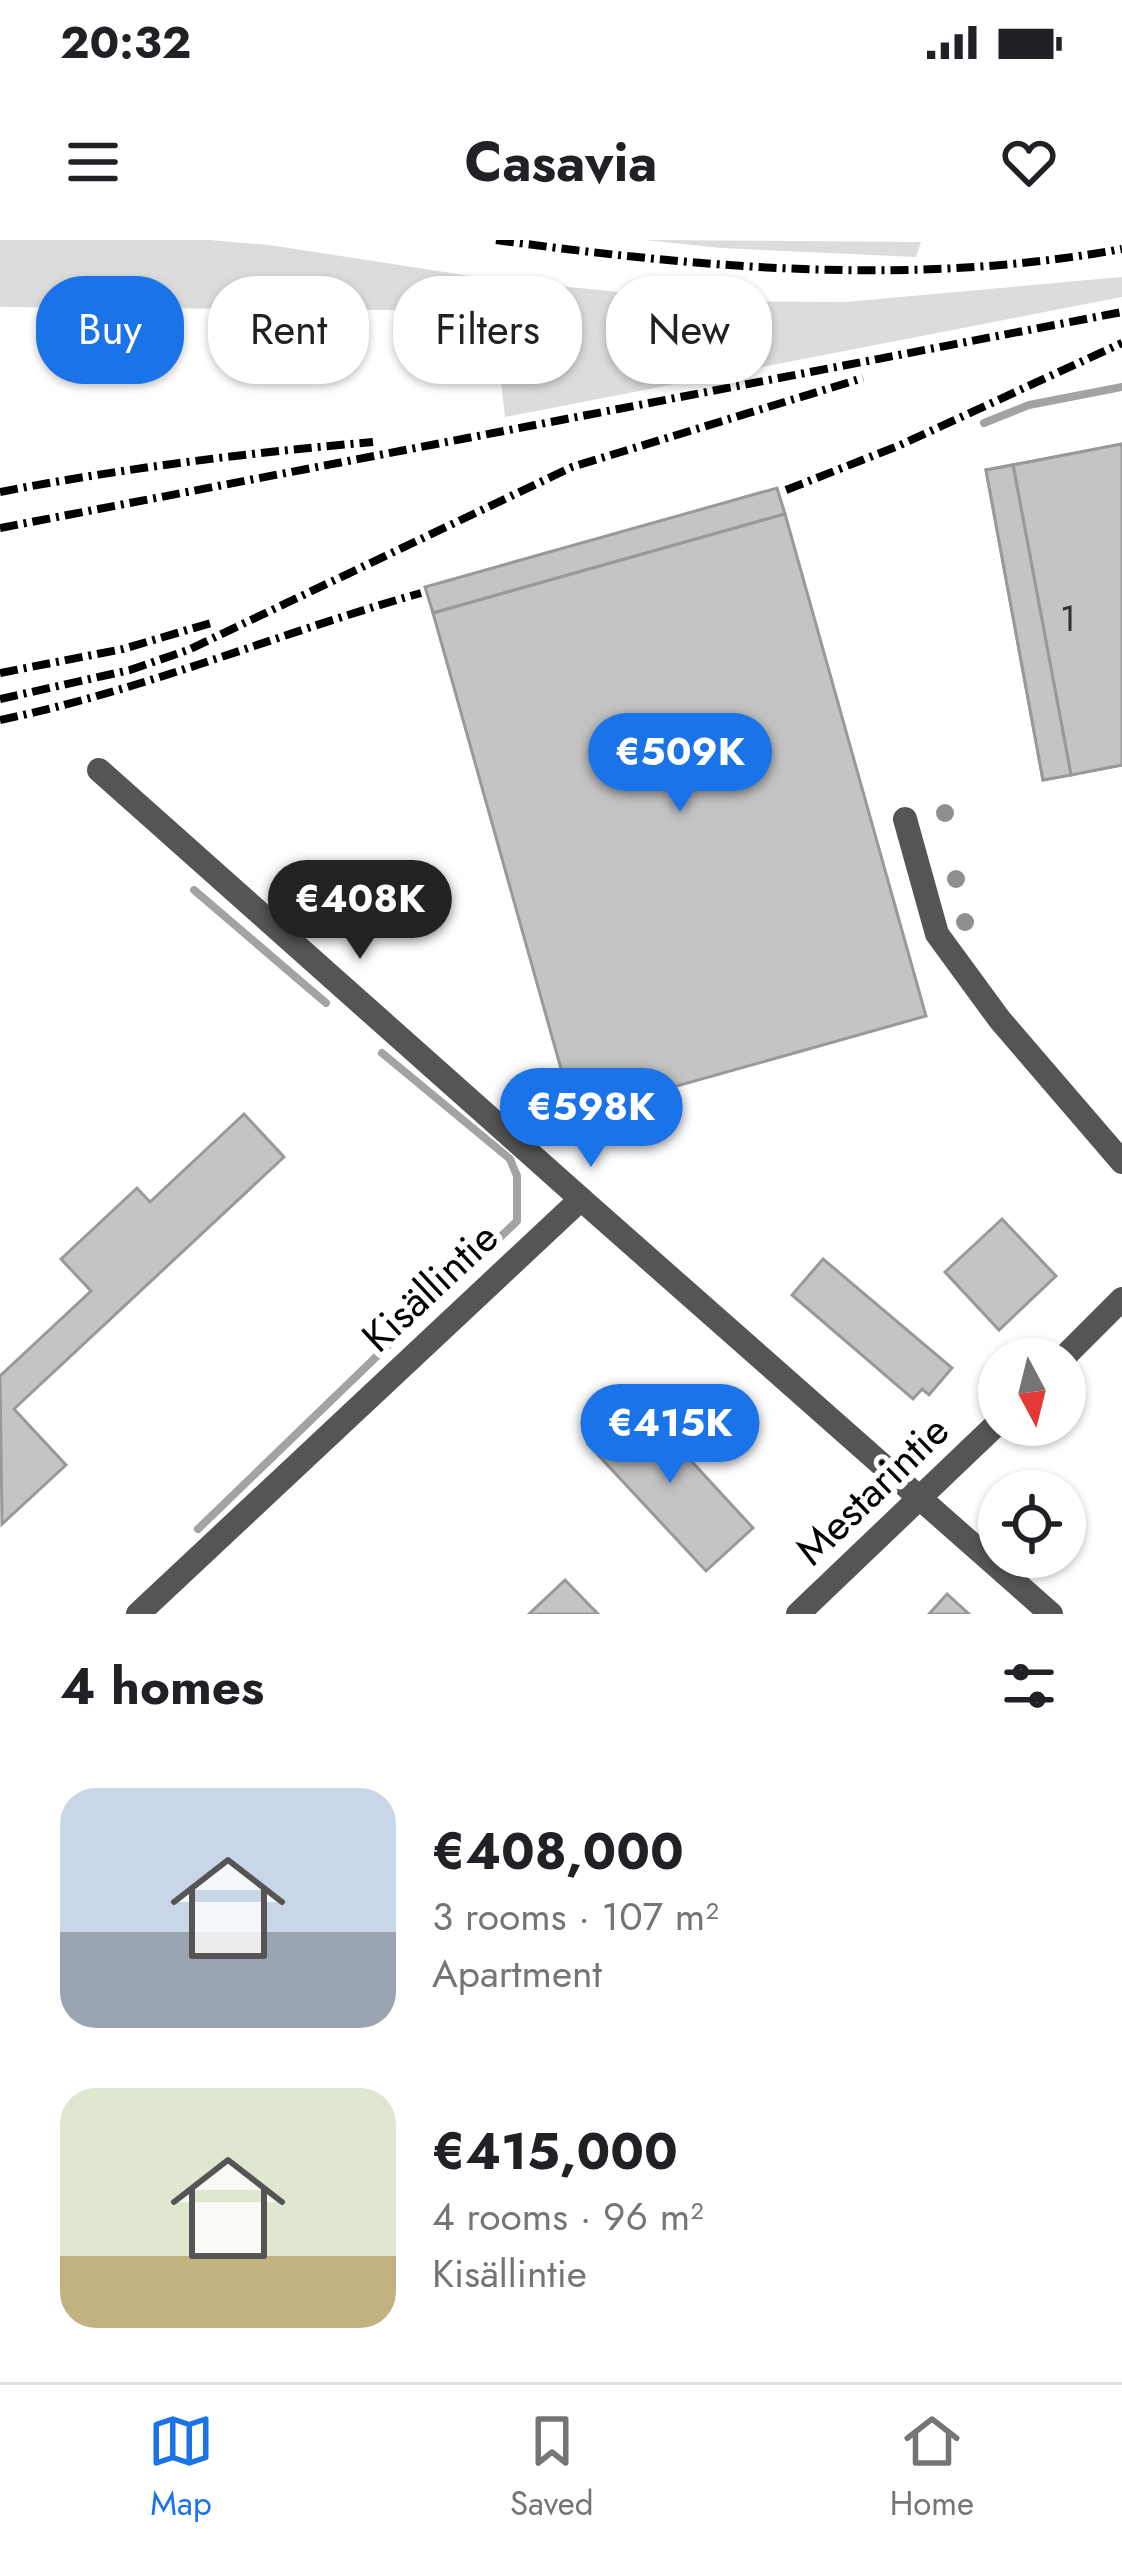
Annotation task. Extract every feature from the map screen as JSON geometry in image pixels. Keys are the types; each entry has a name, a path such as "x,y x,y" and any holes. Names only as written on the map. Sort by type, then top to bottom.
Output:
{"street":[{"path":"99,770 1051,1614"},
{"path":"905,819 937,934 1000,1020 1122,1162"},
{"name":"Kisällintie","path":"138,1614 581,1199"},
{"path":"1083,1338 1122,1299"},
{"name":"Mestarintie","path":"798,1614 978,1443"}],"shaded area":[{"path":"0,240 209,240 470,276 393,276 393,310 369,310 369,276 208,276 208,309 184,308 184,276 36,276 36,307 0,307"},
{"path":"645,240 921,242 916,257"},
{"path":"1122,277 1122,297 772,365 772,301 845,302"},
{"path":"582,288 606,291 606,384 675,384 505,417 501,384 582,384"}],"building":[{"path":"1122,444 1122,765 1043,780 986,470"},
{"path":"1122,444 1122,765 1071,775 1013,465"},
{"path":"1013,465 1071,775 1043,780 986,470"},
{"path":"777,488 785,514 433,613 425,587"},
{"path":"785,514 926,1016 574,1115 433,613"},
{"path":"244,1114 284,1157 14,1409 66,1465 2,1524 0,1376 91,1291 61,1259 137,1188 150,1202"},
{"path":"1002,1219 1056,1276 999,1330 945,1272"},
{"path":"823,1259 952,1368 929,1395 922,1389 913,1399 792,1295"},
{"path":"635,1400 753,1528 706,1571 588,1444"},
{"path":"565,1580 598,1614 529,1614"},
{"path":"947,1594 969,1614 929,1614"}],"waterway":[{"path":"984,423 1029,405 1122,387"},
{"path":"194,890 326,1003"},
{"path":"198,1529 517,1221 517,1176 510,1159 382,1053"}],"railway":[{"path":"496,240 652,259 809,269 965,268 1122,249"},
{"path":"0,528 1122,312"},
{"path":"786,490 898,446 1122,343"},
{"path":"0,699 130,670 188,650 572,467 863,378"},
{"path":"0,492 186,462 373,442"},
{"path":"0,720 107,693 421,593"},
{"path":"0,673 123,649 211,623"}]}
